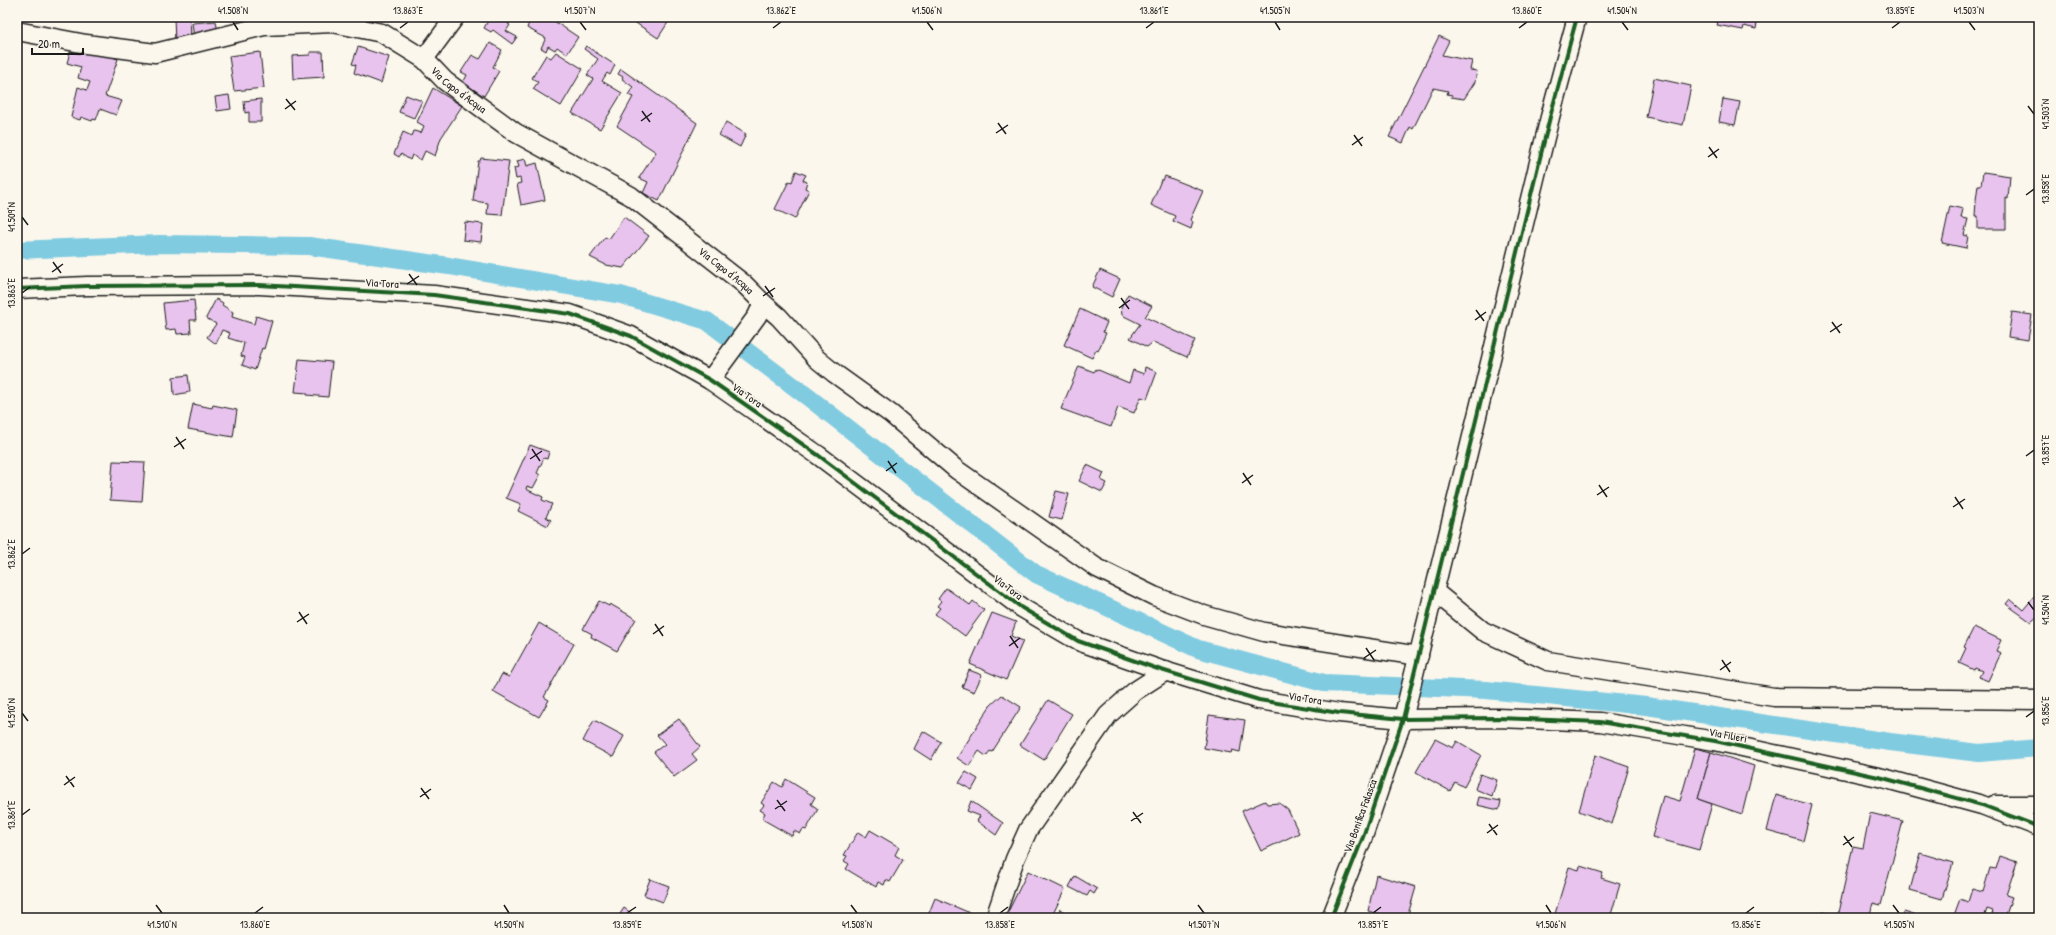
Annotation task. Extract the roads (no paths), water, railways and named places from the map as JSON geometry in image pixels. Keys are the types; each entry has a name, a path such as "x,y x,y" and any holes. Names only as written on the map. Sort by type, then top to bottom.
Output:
{"street":[{"path":"424,59 455,17"},
{"name":"Via Bonifica Falasca","path":"1331,918 1363,837 1405,711 1550,117 1577,17"},
{"name":"Via Capo d'Acqua","path":"17,31 86,44 156,53 264,26 332,23 382,33 424,59 445,81 516,133 631,196 744,284 760,309 779,317 817,359 891,414 957,470 1103,571 1154,596 1196,612 1264,632 1418,661"},
{"name":"Via Tora","path":"17,289 87,286 259,285 434,295 570,314 631,336 712,377 1022,608 1078,641 1166,671 1260,700 1339,713 1405,711"},
{"path":"712,377 760,309"},
{"path":"1434,592 1484,631 1548,662 1774,697 2039,700"},
{"path":"995,918 1015,859 1028,830 1108,715 1135,691 1166,671"},
{"name":"Via Filieri","path":"1405,711 1497,718 1600,722 1732,745 1883,778 1982,805 2039,827"},
{"path":"1982,805 2039,806"}],"waterway":[{"path":"17,250 159,244 309,246 449,266 621,295 707,321 808,397 1036,574 1198,649 1324,683 1486,690 1646,706 1890,742 1979,753 2039,748"}]}
